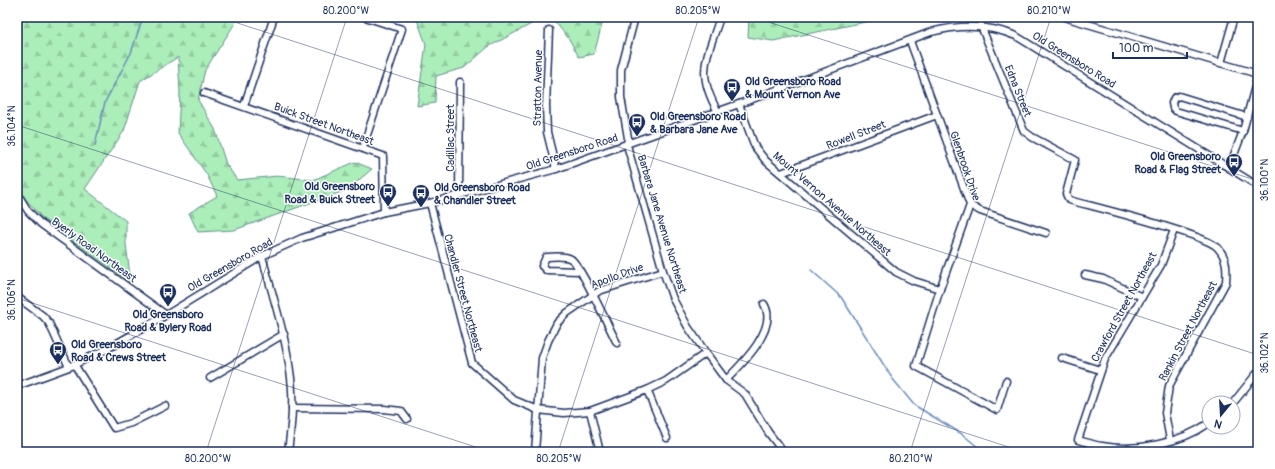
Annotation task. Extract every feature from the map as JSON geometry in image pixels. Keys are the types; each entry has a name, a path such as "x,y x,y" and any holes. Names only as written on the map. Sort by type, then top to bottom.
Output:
{"street":[{"path":"244,106 274,17"},
{"path":"363,147 402,29 365,17"},
{"name":"Barbara Jane Avenue Northeast","path":"636,17 621,70 621,97 628,138 627,145 663,271 673,299 688,327 726,380 746,394 768,432 783,452"},
{"path":"718,112 709,96 703,72 720,17"},
{"name":"Edna Street","path":"980,17 981,26 1024,131 1032,137 1075,160 1066,194 1069,200"},
{"path":"1064,17 1221,63 1256,75 1257,79 1243,131 1229,168"},
{"path":"1221,63 1234,17"},
{"name":"Old Greensboro Road","path":"17,386 107,349 166,315 262,256 302,238 384,212 430,202 556,169 627,145 932,32 953,26 981,26 1003,30 1016,36 1258,186"},
{"name":"Stratton Avenue","path":"549,30 547,125 556,169"},
{"name":"Glenbrook Drive","path":"910,41 970,205 940,289 916,366 997,410 1006,381"},
{"name":"Cadillac Street","path":"459,194 460,82"},
{"name":"Buick Street Northeast","path":"204,93 363,147 383,156 384,212"},
{"path":"1243,131 1176,111 1173,108 1172,103 1174,98 1179,96 1247,117"},
{"name":"Mount Vernon Avenue Northeast","path":"739,104 755,147 766,161 896,272 914,281 940,289"},
{"name":"Rowell Street","path":"781,173 937,115"},
{"name":"Byerly Road Northeast","path":"17,193 28,211 41,224 166,315"},
{"name":"Rankin Street Northeast","path":"1069,200 1195,236 1217,247 1228,266 1226,282 1169,386 1166,413 1170,440"},
{"name":"Chandler Street Northeast","path":"430,202 472,363 514,400 538,410 564,413 590,411 647,390 666,381 706,353"},
{"path":"970,205 980,211 1046,233"},
{"name":"Crawford Street Northeast","path":"1170,440 1148,446 1124,448 1103,446 1078,440 1100,370 1105,359 1160,265 1174,230"},
{"path":"262,256 284,334 292,380 292,408 288,452"},
{"path":"579,271 546,270 542,266 543,261 546,257 567,257 572,259 579,271 593,295 617,343"},
{"name":"Apollo Drive","path":"535,452 542,358 552,331 562,318 593,295 663,271"},
{"path":"1085,275 1103,279 1142,297"},
{"path":"17,297 43,316 49,323 71,365 114,428 131,424 165,406"},
{"path":"726,380 748,358 761,336 767,320 768,310 764,304"},
{"path":"210,378 284,334"},
{"path":"1062,358 1100,370"},
{"path":"1239,395 1258,372"},
{"path":"647,390 667,438"},
{"path":"292,408 384,409 401,411 407,419"},
{"path":"590,411 593,429 600,452"},
{"path":"1170,440 1189,434 1201,427"}],"green space":[{"path":"17,17 239,17 205,70 198,100 215,129 226,164 237,180 278,176 313,180 355,162 372,169 347,190 234,230 198,232 189,213 217,196 207,175 178,133 180,92 178,57 140,81 124,131 85,189 126,221 126,244 131,283 43,219 24,197 17,161"},
{"path":"416,17 540,17 539,20 488,47 464,68 436,76 435,103 417,106 426,44"},
{"path":"551,17 604,17 594,54 579,57 569,39"},
{"path":"749,17 890,17 773,41 748,37"}],"waterway":[{"path":"95,145 105,102 131,53 143,17"},
{"path":"811,270 841,297 892,378 914,405 962,434 984,452"}],"place":[{"name":"Old Greensboro Road & Mount Vernon Ave","path":"732,102"},
{"name":"Old Greensboro Road & Barbara Jane Ave","path":"637,137"},
{"name":"Old Greensboro Road & Flag Street","path":"1234,177"},
{"name":"Old Greensboro Road & Buick Street","path":"388,207"},
{"name":"Old Greensboro Road & Chandler Street","path":"421,208"},
{"name":"Old Greensboro Road & Bylery Road","path":"168,307"},
{"name":"Old Greensboro Road & Crews Street","path":"58,365"}]}
